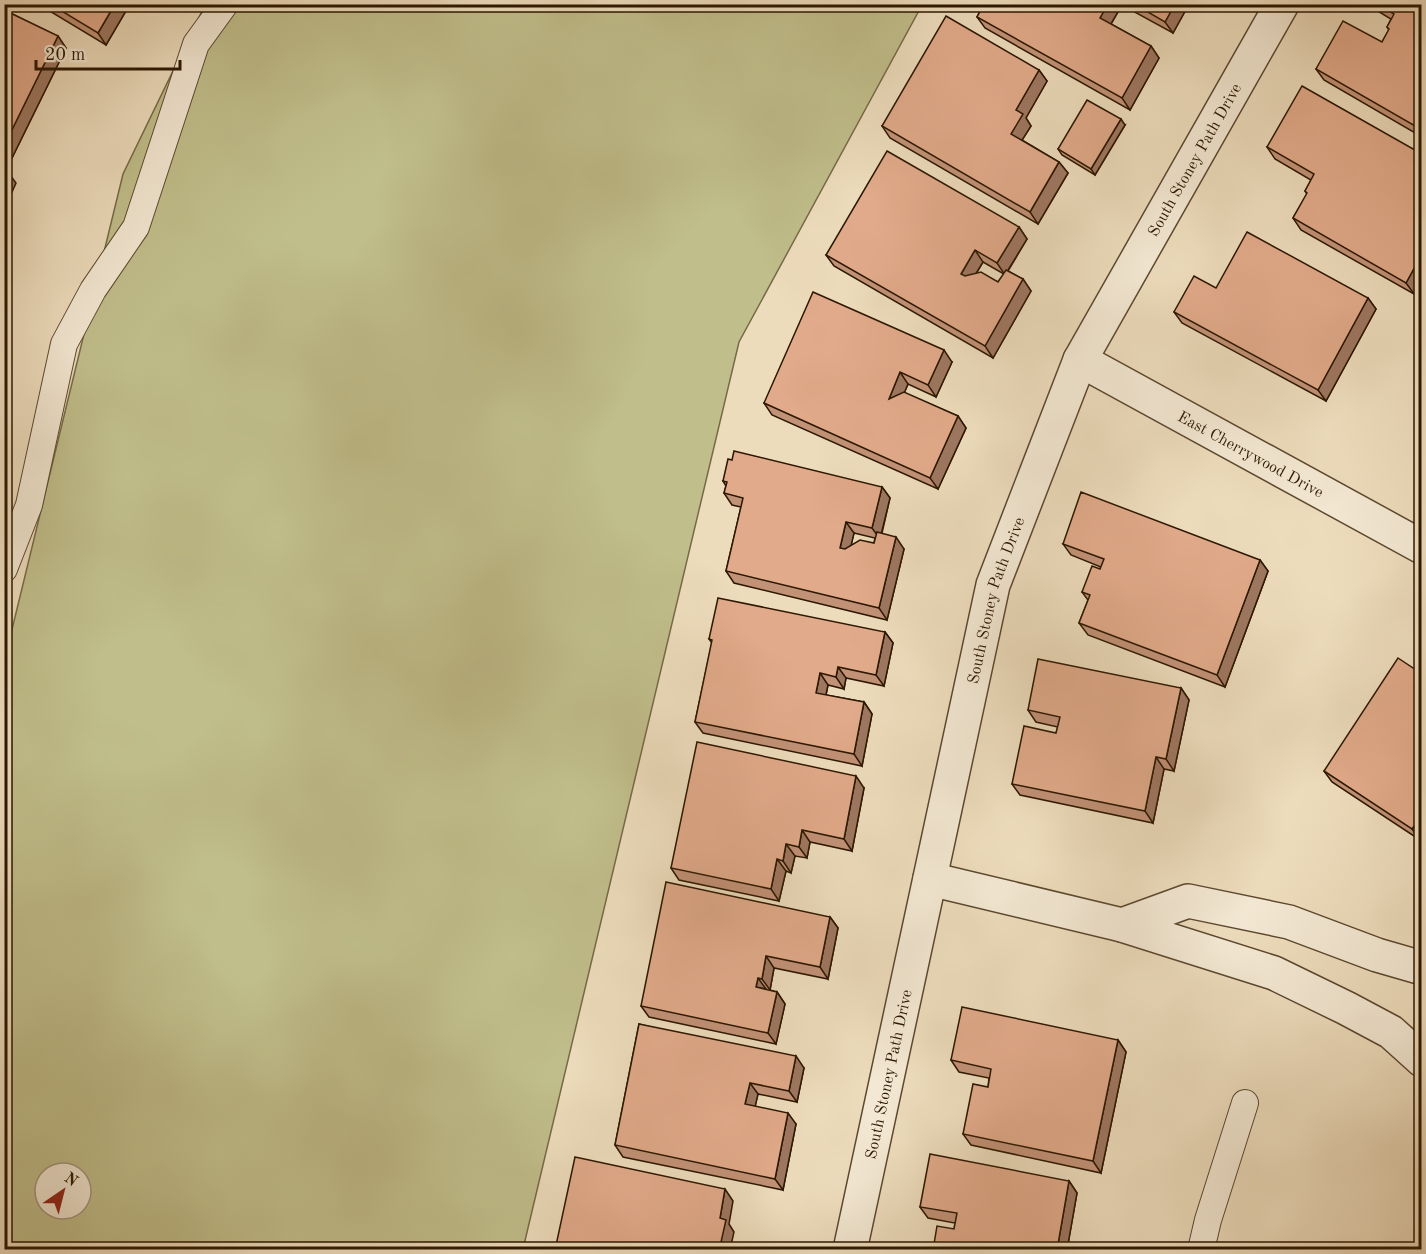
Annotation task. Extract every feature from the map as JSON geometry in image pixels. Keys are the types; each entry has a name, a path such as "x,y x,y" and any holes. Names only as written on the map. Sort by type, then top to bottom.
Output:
{"street":[{"name":"South Stoney Path Drive","path":"850,1250 993,585 1080,360 1282,4"},
{"name":"East Cherrywood Drive","path":"1080,360 1422,547"},
{"path":"930,879 1122,925 1274,973 1417,1045"},
{"path":"1122,925 1188,901 1289,922 1377,955 1422,968"}],"lane":[{"path":"4,569 29,505 64,344 93,290 136,227 196,44 225,4"},
{"path":"1201,1250 1208,1220 1245,1103"}],"shaded area":[{"path":"205,5 922,5 739,342 523,1249 5,1250 5,658 123,174"}],"building":[{"path":"50,4 115,4 98,33"},
{"path":"984,4 1108,4 1100,18 1151,46 1122,98 977,17"},
{"path":"1134,4 1175,4 1165,22"},
{"path":"1378,4 1412,4 1409,9 1418,14 1422,8 1422,130 1316,69 1343,21 1382,42 1394,14"},
{"path":"4,10 58,36 4,146"},
{"path":"946,16 1039,70 1016,110 1023,114 1011,134 1059,162 1030,212 882,126"},
{"path":"1302,86 1422,154 1422,254 1406,283 1293,218 1307,193 1305,191 1314,174 1267,147"},
{"path":"1087,100 1121,119 1091,169 1058,149"},
{"path":"887,151 1019,227 997,263 975,250 961,274 965,276 981,272 998,282 1006,270 1023,279 985,346 826,255"},
{"path":"1247,232 1368,298 1318,390 1174,312 1194,276 1216,288"},
{"path":"813,292 944,350 928,385 900,372 889,399 904,392 958,416 930,478 764,403"},
{"path":"734,451 882,487 872,528 846,522 840,548 845,549 860,540 874,543 877,532 896,537 879,608 726,571 743,498 724,493 727,482 723,481 728,459 732,460"},
{"path":"1081,492 1260,560 1217,675 1079,623 1090,595 1082,592 1092,566 1100,569 1104,559 1063,544"},
{"path":"718,598 885,632 876,675 838,667 836,677 820,673 816,693 864,702 854,754 695,722"},
{"path":"1398,658 1422,674 1422,815 1412,829 1324,771"},
{"path":"1038,659 1181,688 1166,759 1156,757 1145,811 1012,784 1024,726 1056,733 1060,717 1028,710"},
{"path":"697,742 856,776 844,839 802,830 799,847 786,844 783,861 777,859 771,889 671,868"},
{"path":"666,882 830,917 820,967 766,956 762,979 758,978 756,987 777,992 768,1033 641,1006"},
{"path":"962,1007 1118,1040 1093,1161 963,1134 973,1084 988,1087 991,1069 951,1060"},
{"path":"639,1024 796,1056 789,1091 750,1083 745,1104 788,1113 775,1179 615,1145"},
{"path":"930,1154 1069,1181 1057,1250 933,1250 937,1226 954,1229 957,1213 920,1207"},
{"path":"575,1157 725,1189 720,1218 726,1220 721,1242 756,1250 555,1250"}]}
